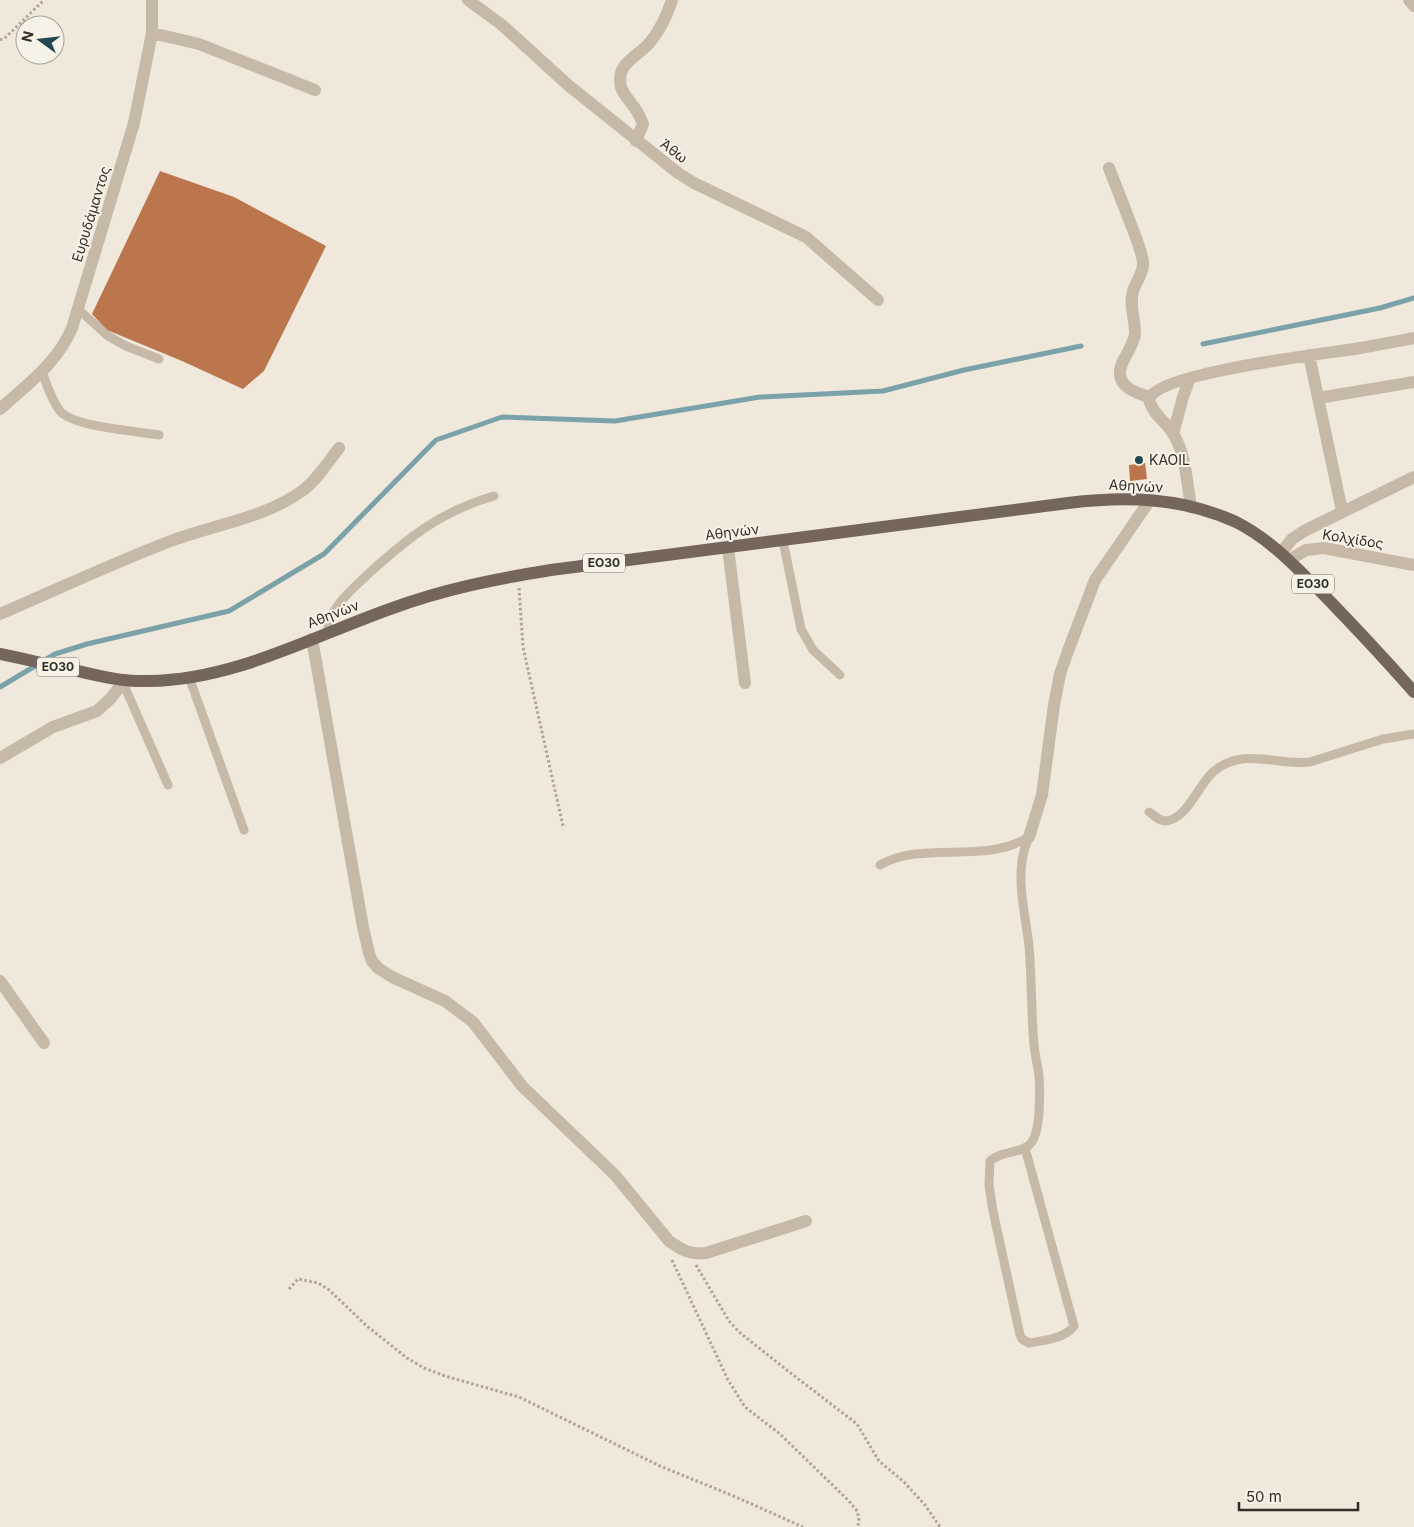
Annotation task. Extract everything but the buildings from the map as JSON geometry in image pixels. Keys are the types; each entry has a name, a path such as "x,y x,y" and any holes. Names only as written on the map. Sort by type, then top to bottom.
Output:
{"main road":[{"name":"Αθηνών","path":"0,654 122,681 150,682 189,677 234,669 327,632 435,593 519,575 1106,498 1150,500 1191,507 1236,522 1260,536 1285,556 1365,637 1414,692"}],"street":[{"name":"Ευρυδάμαντος","path":"0,409 55,358 68,339 79,310 134,123 152,33 152,0"},
{"name":"Άθω","path":"468,0 502,26 568,85 636,140 694,183 806,237 878,300"},
{"path":"636,140 643,124 621,87 620,72 626,63 650,43 664,21 672,0"},
{"path":"1409,0 1414,6"},
{"path":"152,33 199,44 315,90"},
{"path":"1109,168 1143,262 1131,302 1135,330 1133,341 1120,374 1123,383 1127,387 1149,397"},
{"path":"1191,507 1184,462 1173,434 1152,408 1148,400 1153,392 1190,378 1283,358 1353,349 1414,338"},
{"path":"1309,355 1342,511"},
{"path":"1173,434 1190,378"},
{"path":"1318,398 1414,382"},
{"path":"0,614 169,542 238,520 276,505 302,490 312,481 339,448"},
{"path":"1285,556 1297,536 1342,511 1414,477"},
{"path":"1029,837 1042,795 1054,705 1060,674 1068,650 1095,580 1150,500"},
{"path":"728,548 745,683"},
{"name":"Κολχίδος","path":"1285,556 1306,550 1324,548 1414,565"},
{"path":"312,639 358,903 366,939 375,966 384,973 429,993 464,1014 483,1034 522,1086 615,1175 665,1236 679,1248 690,1254 706,1253 806,1221"},
{"path":"0,758 53,727 97,711 122,681"},
{"path":"0,981 44,1043"}],"lane":[{"path":"79,310 108,336 126,346 159,359"},
{"path":"42,372 52,400 68,418 88,424 159,435"},
{"path":"327,632 333,612 345,596 401,544 432,522 455,510 494,496"},
{"path":"783,541 801,629 813,650 840,675"},
{"path":"189,677 244,830"},
{"path":"122,681 168,785"},
{"path":"1149,812 1165,821 1175,818 1194,798 1213,772 1228,762 1256,758 1297,763 1310,762 1383,739 1414,734"},
{"path":"880,865 889,860 913,855 999,849 1019,843 1029,837"},
{"path":"1025,1148 1074,1326 1071,1330 1060,1336 1029,1343 1022,1339 1020,1335 993,1211 989,1172 990,1160 996,1155 1025,1148 1031,1143 1034,1137 1040,1103 1039,1076 1034,1046 1029,946 1021,877 1022,860 1029,837"}],"path":[{"path":"0,40 6,37 44,0"},
{"path":"519,575 523,647 563,826"},
{"path":"665,1236 676,1271 738,1398 745,1407 798,1450 849,1501 857,1511 859,1518 858,1527"},
{"path":"690,1254 729,1321 739,1332 857,1424 879,1461 904,1482 925,1505 940,1527"},
{"path":"289,1289 298,1278 318,1283 368,1327 407,1358 424,1368 445,1376 519,1397 660,1466 803,1527"}],"waterway":[{"path":"1203,344 1380,308 1414,298"},
{"path":"0,687 55,654 87,644 229,611 324,554 436,440 502,417 615,421 760,397 883,391 964,370 1081,346"}],"place":[{"name":"KAOIL","path":"1139,460"}]}
